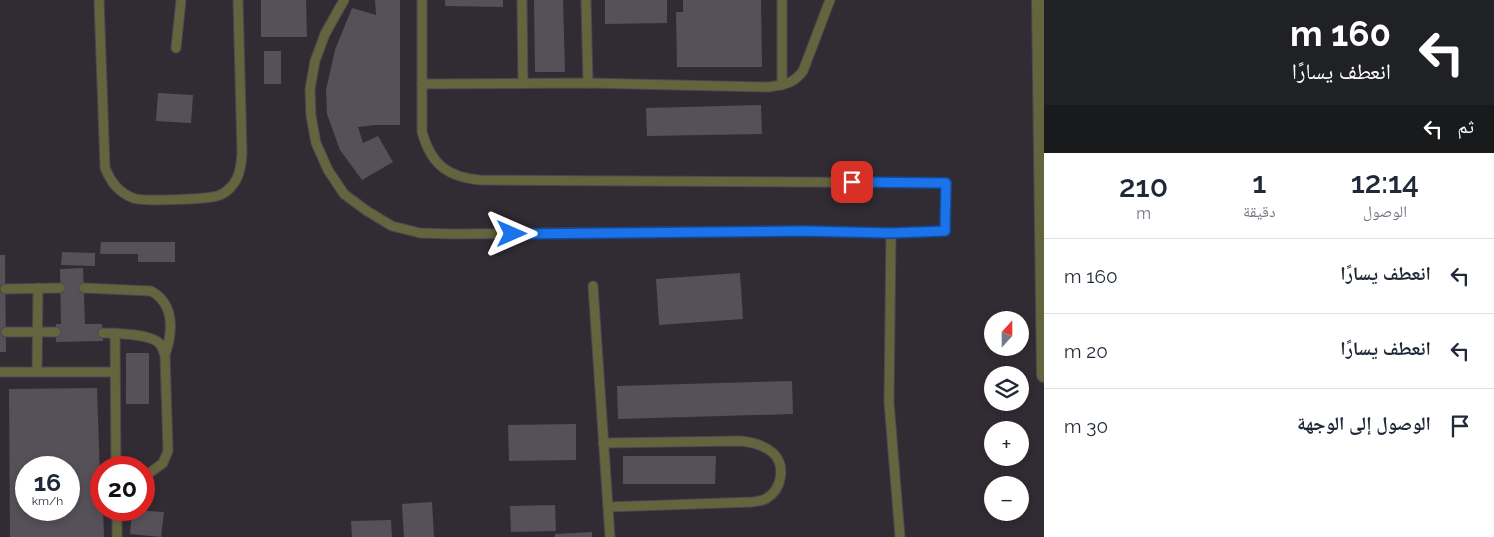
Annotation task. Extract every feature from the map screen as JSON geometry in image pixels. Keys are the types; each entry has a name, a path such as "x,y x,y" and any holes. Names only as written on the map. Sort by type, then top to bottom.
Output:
{"street":[{"path":"1039,0 1044,375"}],"lane":[{"path":"100,0 105,168 111,181 121,192 134,199 148,200 217,196 229,190 237,179 242,153 238,0"},
{"path":"176,48 181,0"},
{"path":"344,0 325,34 315,62 310,98 316,143 328,170 344,194 392,226 420,233 454,234 792,231 891,233 945,231 946,183 480,180 464,178 448,172 436,162 426,148 422,132 422,0"},
{"path":"522,0 523,83"},
{"path":"586,0 588,84"},
{"path":"782,0 782,85"},
{"path":"422,84 782,85 796,80 803,71 830,0"},
{"path":"891,233 889,402 900,537"},
{"path":"592,286 610,537"},
{"path":"37,372 38,288"},
{"path":"5,289 60,288"},
{"path":"84,288 143,290 159,295 165,302 169,313 170,342 165,355"},
{"path":"6,332 56,332"},
{"path":"102,332 155,340 161,344 165,355 168,451 164,463 155,469"},
{"path":"115,333 116,456"},
{"path":"0,372 114,372"},
{"path":"602,443 740,441 755,443 774,454 781,468 779,484 767,498 752,502 608,507"},
{"path":"117,521 117,537"}],"building":[{"path":"261,0 306,0 307,37 261,37"},
{"path":"375,0 400,0 400,125 358,127 363,143 378,136 393,162 362,180 340,150 327,114 326,90 335,50 352,8 376,15"},
{"path":"445,0 503,0 503,7 445,6"},
{"path":"534,0 563,0 565,72 535,72"},
{"path":"605,0 667,0 667,23 605,24"},
{"path":"683,0 761,0 762,67 677,67 676,12 683,12"},
{"path":"264,51 281,51 281,84 264,84"},
{"path":"158,93 193,95 191,123 156,121"},
{"path":"761,105 762,134 647,136 646,108"},
{"path":"101,242 175,242 175,262 138,262 138,254 100,254"},
{"path":"62,252 95,253 95,266 61,265"},
{"path":"0,255 5,255 6,352 0,352"},
{"path":"83,268 85,324 102,324 103,341 56,342 56,324 61,324 60,269"},
{"path":"740,273 743,319 659,325 656,279"},
{"path":"126,353 149,353 149,404 126,404"},
{"path":"792,381 793,414 618,419 617,386"},
{"path":"97,388 99,456 90,456 90,521 103,521 104,537 10,537 9,389"},
{"path":"576,424 576,460 509,461 508,425"},
{"path":"623,456 716,456 715,484 623,484"},
{"path":"432,502 434,537 404,537 402,504"},
{"path":"555,505 556,531 511,532 510,506"},
{"path":"155,511 164,512 161,537 130,534 131,521 155,521"},
{"path":"391,520 392,537 352,537 351,521"},
{"path":"592,532 592,537 555,537 555,534"}],"route":[{"path":"512,234 802,231 891,233 945,231 946,183 852,182"}]}
